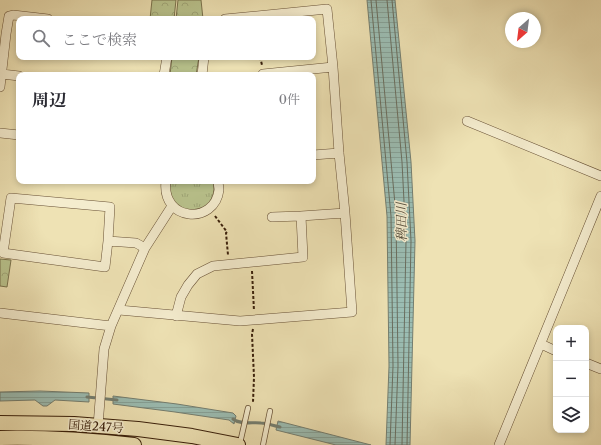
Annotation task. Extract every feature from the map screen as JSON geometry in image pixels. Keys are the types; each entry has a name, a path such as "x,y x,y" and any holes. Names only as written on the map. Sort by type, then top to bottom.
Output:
{"highway":[{"name":"国道247号","path":"0,423 74,424 240,441"},
{"name":"国道247号","path":"0,438 72,439 134,445"}],"street":[{"path":"119,310 240,321 352,312 333,67 327,9 256,16"},
{"path":"0,87 2,74 3,34 9,16 22,16"},
{"path":"164,72 166,60"},
{"path":"202,72 204,60"},
{"path":"283,72 333,67"},
{"path":"2,74 16,76"},
{"path":"467,121 601,176"},
{"path":"0,133 16,135"},
{"path":"316,155 339,153"},
{"path":"166,184 165,190 172,206 179,211 188,214 205,212 212,206 217,199 218,184"},
{"path":"499,445 601,196"},
{"path":"11,198 110,207 105,267 3,253 4,226 11,198"},
{"path":"98,426 104,349 111,326 144,248 172,206"},
{"path":"272,217 345,213"},
{"path":"176,316 181,297 188,285 197,274 213,266 303,257 301,216"},
{"path":"108,241 136,243 144,248"},
{"path":"0,313 111,326"},
{"path":"541,344 553,350"},
{"path":"589,364 601,369"}],"lane":[{"path":"240,441 250,408"},
{"path":"263,445 270,411"}],"path":[{"path":"214,214 227,232 229,264"},
{"path":"250,408 254,376 252,334 254,320 252,262"}],"green space":[{"path":"152,0 176,0 174,16 150,16"},
{"path":"178,0 201,0 203,16 176,16"},
{"path":"172,60 198,60 196,72 170,72"},
{"path":"169,184 213,184 213,196 205,208 187,212 172,201"},
{"path":"0,259 11,260 7,287 0,286"}],"water":[{"name":"稗田川","path":"367,0 395,0 411,162 415,241 410,445 386,445 389,366 387,216"},
{"path":"40,391 89,393 89,402 55,400 47,406 43,406 35,400 0,401 0,392"},
{"path":"113,396 233,413 236,416 234,424 229,420 113,404"},
{"path":"278,421 371,445 336,445 276,430"}],"waterway":[{"path":"87,397 117,400"},
{"path":"233,419 243,423 263,423 280,427"}]}
